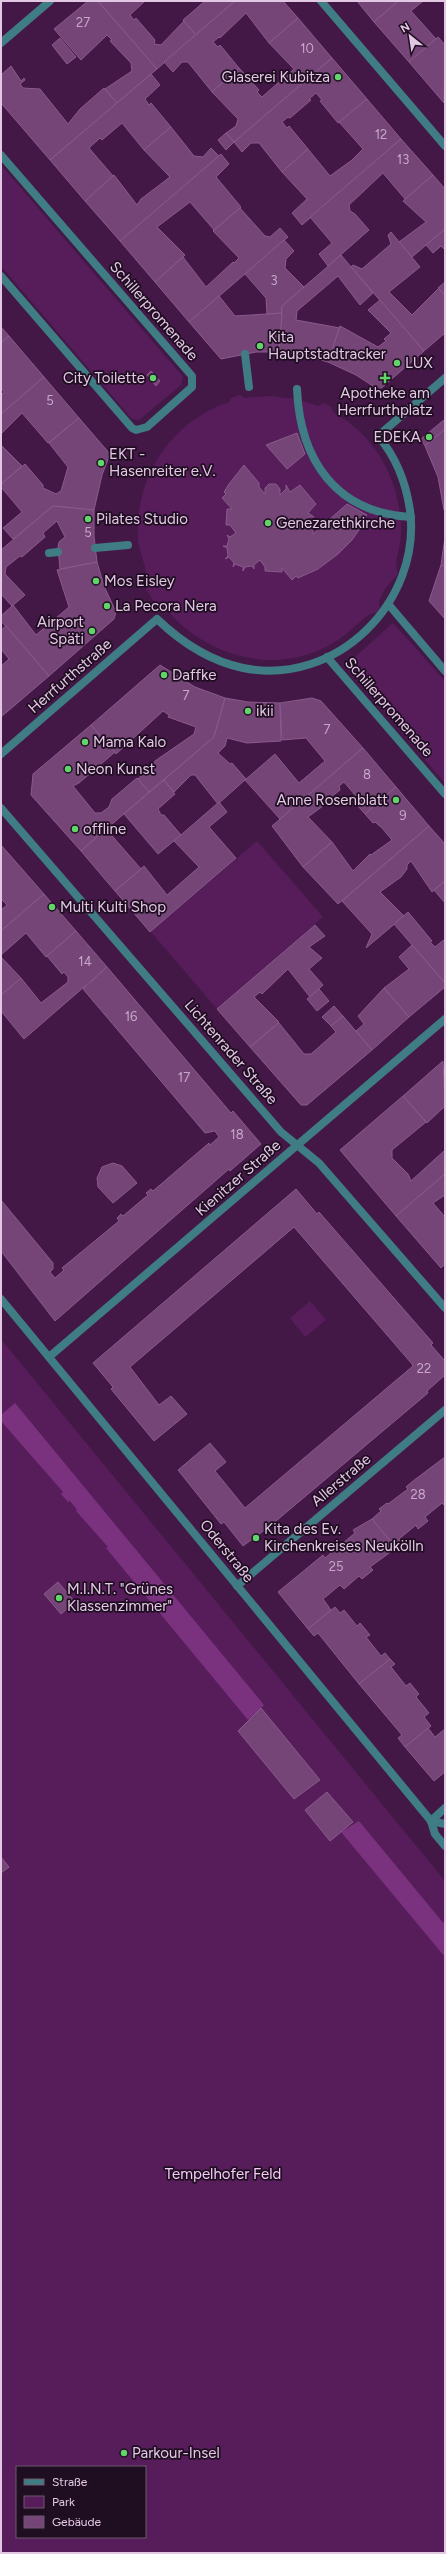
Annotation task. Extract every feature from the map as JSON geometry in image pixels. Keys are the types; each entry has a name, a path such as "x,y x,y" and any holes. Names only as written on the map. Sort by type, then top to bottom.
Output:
{"street":[{"path":"1,43 50,1"},
{"path":"321,1 445,146"},
{"name":"Schillerpromenade","path":"1,155 192,376 192,386 147,427 136,430 132,428 1,276"},
{"path":"245,354 249,387"},
{"path":"328,657 362,635 389,605 406,567 411,536 411,517 402,476 392,455 378,436 445,378"},
{"path":"297,389 299,415 304,436 320,471 327,480 345,495 376,512 411,517"},
{"path":"95,548 128,545"},
{"path":"49,553 58,552"},
{"path":"389,605 445,671"},
{"name":"Herrfurthstraße","path":"1,754 157,619 169,631 197,650 219,660 245,668 284,669 328,657"},
{"name":"Schillerpromenade","path":"328,657 445,794"},
{"name":"Lichtenrader Straße","path":"1,808 281,1132 319,1163 445,1308"},
{"name":"Kienitzer Straße","path":"49,1357 445,1019"},
{"name":"Oderstraße","path":"1,1299 430,1821 435,1834 445,1846"},
{"name":"Allerstraße","path":"237,1586 445,1410"},
{"path":"430,1821 445,1808"},
{"path":"430,1821 445,1824"}],"green space":[{"path":"1,165 183,377 181,385 139,420 132,419 1,266"},
{"path":"240,395 245,398 270,396 297,399 318,406 324,403 331,407 334,413 350,423 375,449 392,481 397,498 401,534 396,564 398,573 382,594 379,601 379,610 367,616 333,643 307,655 284,659 262,660 240,656 219,649 199,638 181,624 165,608 157,607 146,589 147,577 138,539 138,516 142,495 150,474 160,455 174,438 190,423 208,411 229,402 231,398"},
{"path":"393,623 445,681 445,783 345,666"},
{"path":"257,841 323,917 217,1009 151,932"},
{"path":"310,1301 326,1320 305,1337 290,1318"},
{"name":"Tempelhofer Feld","path":"1,1339 445,1881 445,2553 1,2553"}],"shaded area":[{"path":"15,1403 264,1705 248,1720 106,1548 108,1547 76,1511 77,1510 70,1501 68,1502 61,1494 63,1492 1,1421 1,1415"},
{"path":"359,1821 445,1925 445,1957 341,1832"}],"building":[{"path":"88,1 98,1 157,69 117,103 105,89 132,71 131,63 110,41 112,40 107,35 81,60 54,29"},
{"path":"98,1 145,1 130,15 134,20 136,18 155,40 154,44 161,45 184,21 196,35 157,69"},
{"path":"205,1 235,1 196,35 183,20"},
{"path":"235,1 283,1 298,18 269,43 246,13 220,38 219,37 213,42 218,47 220,45 239,68 212,92 188,62 182,62 173,72 164,62"},
{"path":"357,1 398,1 374,22"},
{"path":"398,1 423,1 411,11 436,39 409,62 374,22"},
{"path":"298,18 332,58 234,142 226,133 236,126 238,119 212,92 239,68 259,90 257,92 262,97 294,69 269,43"},
{"path":"438,37 445,45 444,103 409,62"},
{"path":"60,38 76,57 67,64 52,45"},
{"path":"332,58 367,99 338,123 320,101 322,100 316,93 309,99 311,100 290,118 288,117 282,122 287,128 289,126 308,149 282,172 259,143 251,143 242,152 234,142"},
{"path":"11,66 21,81 24,78 25,80 20,84 23,88 40,89 68,124 80,109 104,88 117,103 50,160 1,103 1,75"},
{"path":"151,74 160,85 145,99 149,105 151,103 171,127 144,150 122,123 102,140 100,138 89,148 113,176 85,201 50,160"},
{"path":"367,99 401,139 302,225 292,213 307,199 282,172 308,149 330,176 352,160 363,149 339,122"},
{"path":"171,127 194,156 203,157 211,148 219,156 120,241 85,201 114,175 137,205 141,199 170,177 144,150"},
{"path":"226,133 234,142 226,150 218,140"},
{"path":"401,139 433,175 405,199 383,173 349,205 350,211 355,214 369,230 328,266 319,254 332,243 310,217"},
{"path":"221,154 229,164 216,177 241,207 214,230 190,202 157,227 185,255 155,282 120,241"},
{"path":"433,175 445,189 445,229 412,257 399,242 426,222 403,201"},
{"path":"240,208 265,236 270,237 280,228 288,237 189,322 155,282 183,257 206,287 233,262 234,263 239,258 213,231"},
{"path":"445,229 445,250 441,246 433,253 426,245"},
{"path":"391,232 420,267 389,292 412,315 439,288 445,295 445,333 424,351 351,267 353,265 362,269 391,244 388,235"},
{"path":"284,240 294,251 286,259 285,268 304,287 282,306 282,313 267,314 266,298 245,274"},
{"path":"341,255 373,293 360,305 338,276 297,311 296,320 340,328 328,362 298,354 279,352 282,306"},
{"path":"445,282 445,295 438,288"},
{"path":"219,296 235,316 282,313 279,352 256,352 221,359 189,322"},
{"path":"380,300 424,351 379,390 356,375 328,362 340,326 378,347 386,341 384,339 391,333 368,310"},
{"path":"1,327 9,336 1,343"},
{"path":"9,336 44,377 1,414 1,395 4,392 1,388 1,343"},
{"name":"City Toilette","path":"151,371 160,381 156,386 147,375"},
{"path":"44,377 79,418 48,443 22,413 1,434 1,414"},
{"path":"79,418 110,454 102,475 94,510 53,506 13,539 3,528 22,512 1,487 1,484 25,464 43,485 43,488 56,494 61,491 68,467 49,443"},
{"path":"445,419 445,429 425,446 421,439"},
{"path":"445,429 444,510 438,477 425,446"},
{"name":"Genezarethkirche","path":"297,433 305,454 287,469 266,445"},
{"path":"1,445 22,466 1,484"},
{"name":"Genezarethkirche","path":"244,465 259,483 259,487 265,494 265,488 269,484 276,484 280,489 280,495 286,489 286,485 290,492 300,485 316,504 308,513 314,517 309,517 303,522 309,522 313,528 313,534 347,504 367,515 363,518 365,521 352,540 338,554 318,569 298,578 296,576 292,580 282,568 282,572 265,571 265,567 260,560 254,565 254,569 252,566 245,567 243,571 243,567 235,564 233,567 234,563 229,557 225,559 228,556 227,548 223,546 227,546 229,539 227,535 230,537 236,533 230,525 226,525 227,509 232,509 222,498 226,494 224,492 229,484"},
{"path":"53,506 94,510 94,536 97,562 60,569 58,547 59,542 65,537 57,521 43,533 45,537 22,557 20,556 6,567 5,574 25,595 12,606 1,594 1,550"},
{"path":"445,537 445,566 441,565"},
{"path":"97,562 104,586 116,612 114,619 49,676 1,621 1,616 13,605 36,635 69,607 57,570"},
{"path":"441,565 445,566 445,619 429,601"},
{"path":"6,626 49,676 1,717 1,666 9,659 1,649 1,630"},
{"path":"160,665 195,687 225,698 214,737 149,792 138,779 155,761 194,734 196,727 168,717 169,715 163,711 116,754 91,725"},
{"path":"225,698 248,702 280,703 281,741 247,743 227,738 225,746 218,753 230,764 232,763 246,779 218,804 195,775 191,775 174,792 164,780 214,737"},
{"path":"312,698 321,701 363,748 280,819 245,780 275,754 299,783 325,761 306,738 282,740 280,703"},
{"path":"91,725 115,752 79,783 73,786 95,813 101,813 109,807 112,799 137,778 149,792 81,851 31,795 33,774"},
{"path":"363,748 396,787 365,814 357,805 360,803 355,795 344,782 339,786 340,790 326,801 327,803 308,817 332,842 303,867 272,826"},
{"path":"164,780 175,794 158,809 161,815 164,815 181,835 158,854 124,814"},
{"path":"396,787 429,826 338,904 303,867 332,842 353,871 370,854 371,855 392,840 382,828 375,822 373,823 365,814"},
{"path":"219,802 227,812 209,827 236,858 150,932 115,891 144,866 167,895 199,867 174,841"},
{"path":"429,826 445,844 445,881 432,892 411,861 407,865 407,869 401,877 380,892 404,916 366,948 372,934 342,901"},
{"path":"106,829 141,869 115,891 81,851"},
{"path":"1,845 44,894 1,931 1,910 7,905 1,899"},
{"path":"445,881 445,903 434,890"},
{"path":"44,894 76,931 46,957 26,933 1,955 1,931"},
{"path":"408,912 432,941 430,942 435,947 445,939 445,983 394,924"},
{"path":"315,925 325,936 309,947 322,958 309,969 323,985 310,997 288,969 262,994 260,992 254,997 279,1022 250,1047 217,1009"},
{"path":"76,931 107,967 24,1039 1,1011 1,995 21,978 41,1003 68,982 68,977 64,972 62,974 47,956"},
{"path":"412,945 445,983 445,987 409,1017 384,988 409,969 399,957"},
{"path":"1,957 21,978 1,995"},
{"path":"107,967 231,1113 233,1111 261,1144 230,1171 229,1169 55,1321 1,1251 1,1200 53,1263 53,1269 50,1272 55,1278 64,1270 62,1268 119,1221 117,1218 121,1214 123,1216 148,1195 146,1193 151,1189 153,1191 209,1143 210,1145 219,1137 215,1131 205,1133 83,989"},
{"path":"384,988 409,1017 372,1050 356,1031 364,1024 358,1016"},
{"path":"319,989 329,1001 317,1011 307,999"},
{"path":"334,1006 343,1016 331,1026 322,1017"},
{"path":"343,1016 372,1050 307,1105 301,1105 250,1047 279,1023 304,1054 311,1054 336,1032 331,1026"},
{"path":"443,1061 445,1106 427,1123 403,1096"},
{"path":"403,1096 426,1122 392,1150 392,1158 408,1174 411,1181 445,1150 445,1174 396,1216 340,1150"},
{"path":"113,1163 122,1166 137,1183 113,1203 98,1187 97,1178 102,1167"},
{"path":"445,1174 445,1195 433,1203 445,1217 445,1264 441,1268 396,1216"},
{"path":"296,1189 317,1214 319,1212 433,1343 431,1345 445,1361 445,1375 427,1391 428,1393 270,1526 243,1546 224,1522 221,1524 178,1470 210,1443 226,1462 215,1471 245,1508 413,1366 412,1364 294,1227 130,1367 159,1405 171,1396 187,1414 154,1441 111,1389 113,1387 93,1363"},
{"path":"445,1457 445,1506 442,1503 425,1517 428,1521 418,1529 416,1525 399,1539 402,1543 396,1548 372,1519 381,1511 379,1509 408,1489 406,1487"},
{"path":"372,1519 396,1548 370,1567 373,1570 362,1579 359,1576 344,1589 340,1585 323,1599 331,1610 308,1629 278,1592 323,1555 325,1558 355,1533 353,1530"},
{"name":"M.I.N.T. \"Grünes Klassenzimmer\"","path":"58,1582 75,1602 61,1614 44,1594"},
{"path":"335,1607 340,1613 344,1610 357,1626 360,1623 370,1635 366,1637 381,1656 385,1653 390,1659 359,1684 318,1633 314,1636 308,1629"},
{"path":"390,1659 395,1664 391,1667 406,1686 410,1683 419,1694 416,1697 429,1713 424,1717 431,1726 405,1747 398,1738 402,1735 359,1684"},
{"path":"261,1708 320,1780 294,1799 238,1731"},
{"path":"428,1728 435,1737 445,1729 445,1772 434,1781 405,1747"},
{"path":"327,1792 353,1822 330,1841 305,1810"},
{"path":"1,1857 9,1867 1,1873"}],"place":[{"name":"Glaserei Kubitza","path":"338,77"},
{"name":"Kita Hauptstadtracker","path":"260,346"},
{"name":"LUX","path":"397,363"},
{"name":"City Toilette","path":"153,378"},
{"name":"Apotheke am Herrfurthplatz","path":"385,378"},
{"name":"EDEKA","path":"429,437"},
{"name":"EKT - Hasenreiter e.V.","path":"101,463"},
{"name":"Pilates Studio","path":"88,519"},
{"name":"Genezarethkirche","path":"268,523"},
{"name":"Mos Eisley","path":"96,581"},
{"name":"La Pecora Nera","path":"107,606"},
{"name":"Airport Späti","path":"92,631"},
{"name":"Daffke","path":"164,675"},
{"name":"ikii","path":"248,711"},
{"name":"Mama Kalo","path":"85,742"},
{"name":"Neon Kunst","path":"68,769"},
{"name":"Anne Rosenblatt","path":"396,800"},
{"name":"offline","path":"75,829"},
{"name":"Multi Kulti Shop","path":"52,907"},
{"name":"Kita des Ev. Kirchenkreises Neukölln","path":"256,1538"},
{"name":"M.I.N.T. \"Grünes Klassenzimmer\"","path":"59,1598"},
{"name":"Parkour-Insel","path":"124,2453"}]}
